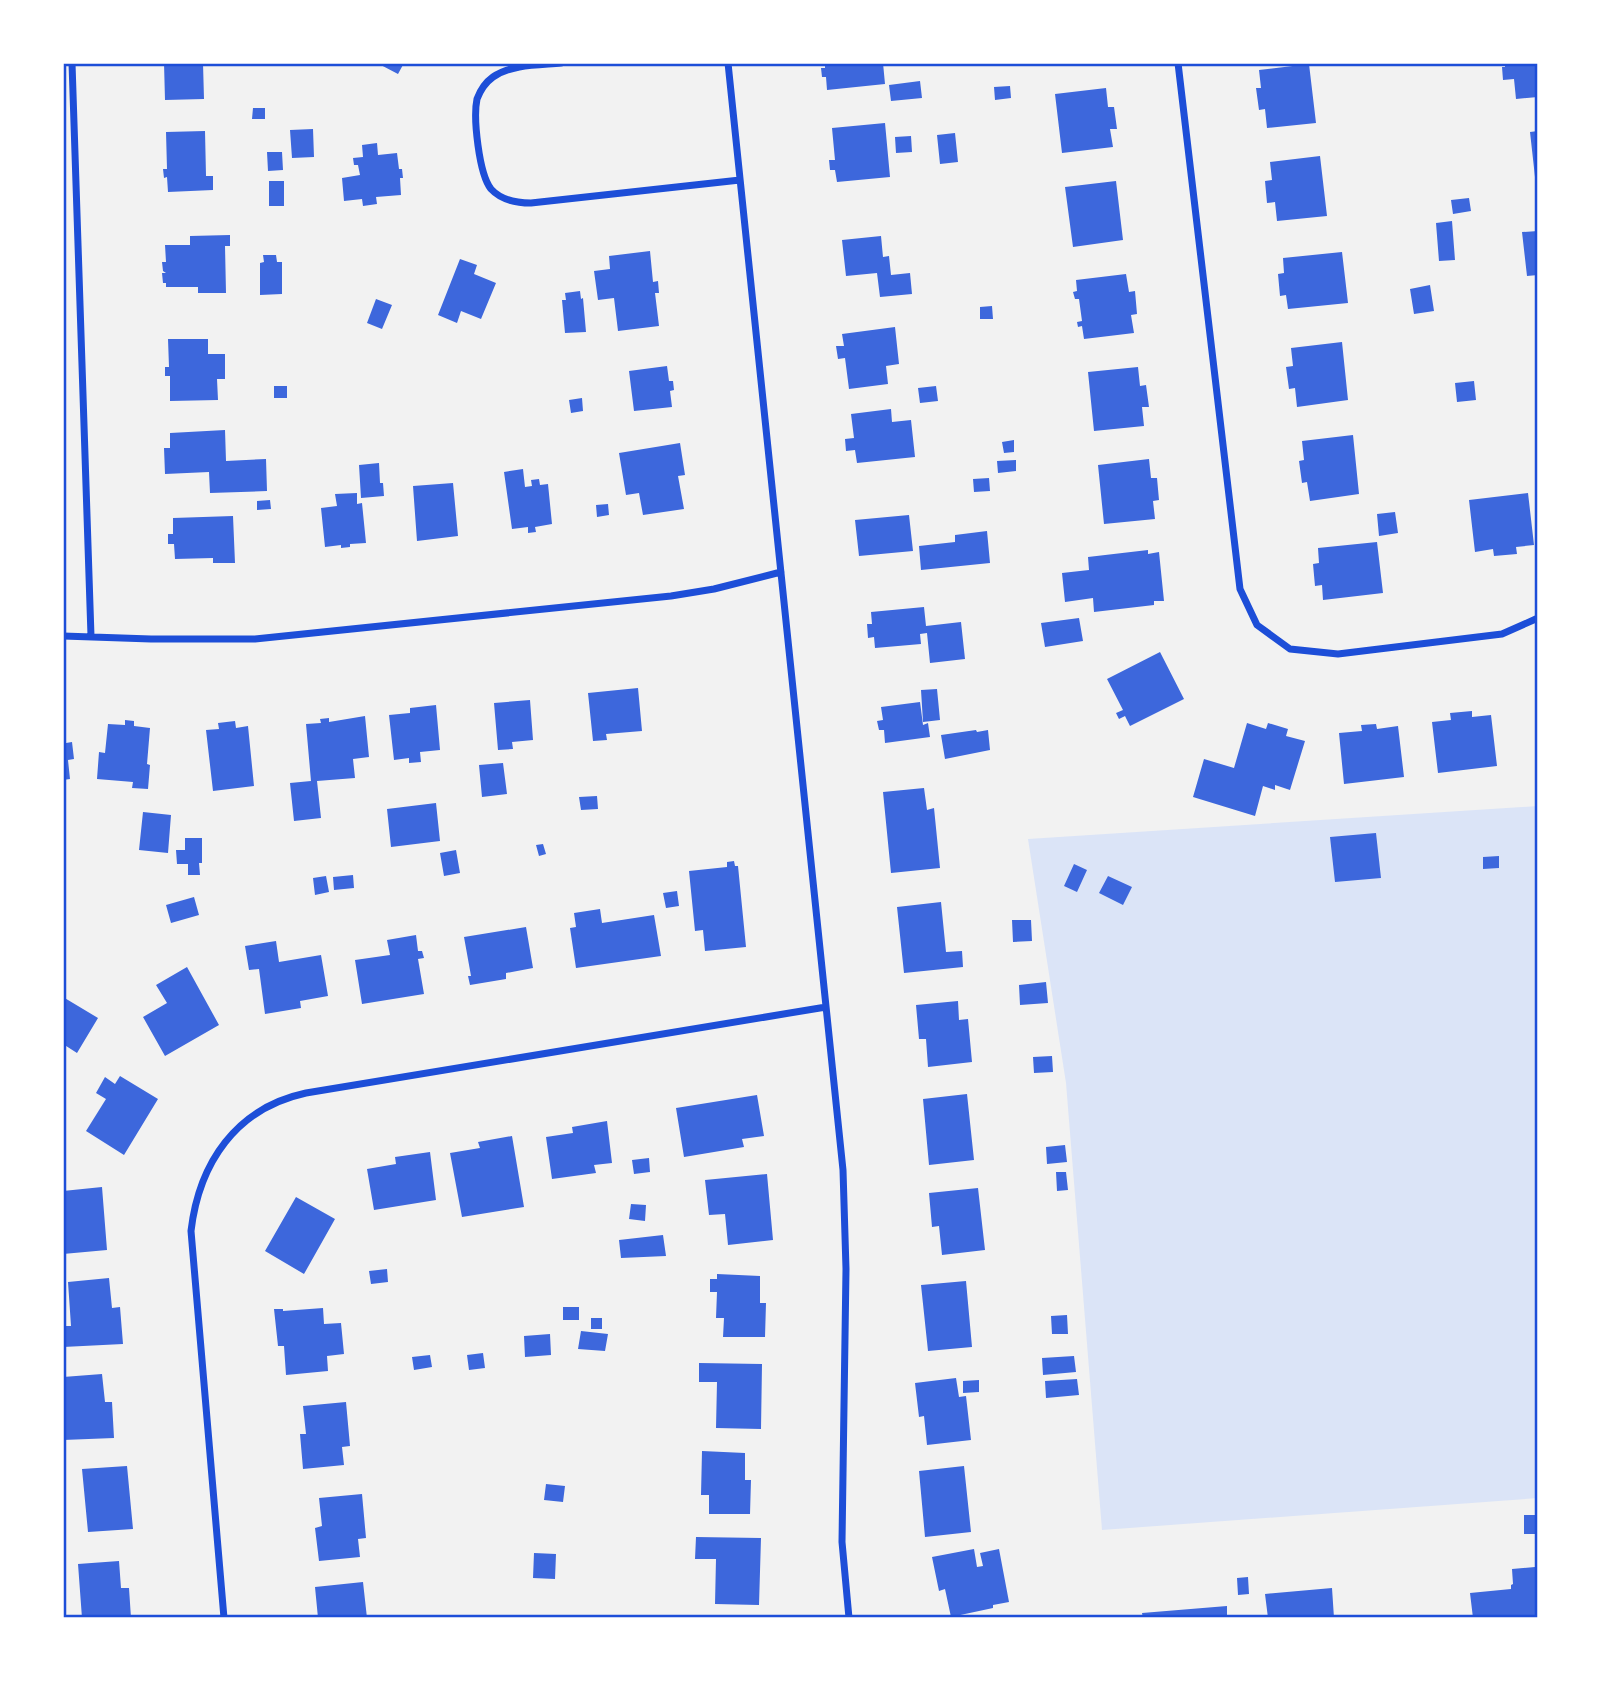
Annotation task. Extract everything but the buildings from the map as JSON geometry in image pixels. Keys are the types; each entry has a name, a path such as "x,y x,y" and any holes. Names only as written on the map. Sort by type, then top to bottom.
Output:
{"street":[{"path":"72,63 91,636"},
{"path":"561,63 508,70 487,82 480,94 476,116 484,175 492,189 502,197 513,202 531,203 740,180"},
{"path":"728,63 844,1190 846,1269 842,1542 849,1618"},
{"path":"1178,63 1240,589 1257,625 1290,649 1338,654 1502,634 1538,618"},
{"path":"63,636 212,640 283,637 671,596 714,589 781,572"},
{"path":"225,1618 191,1231 198,1189 209,1165 233,1134 261,1111 282,1100 306,1093 826,1007"}],"shaded area":[{"path":"1538,806 1538,1498 1102,1530 1066,1083 1028,839"}]}
